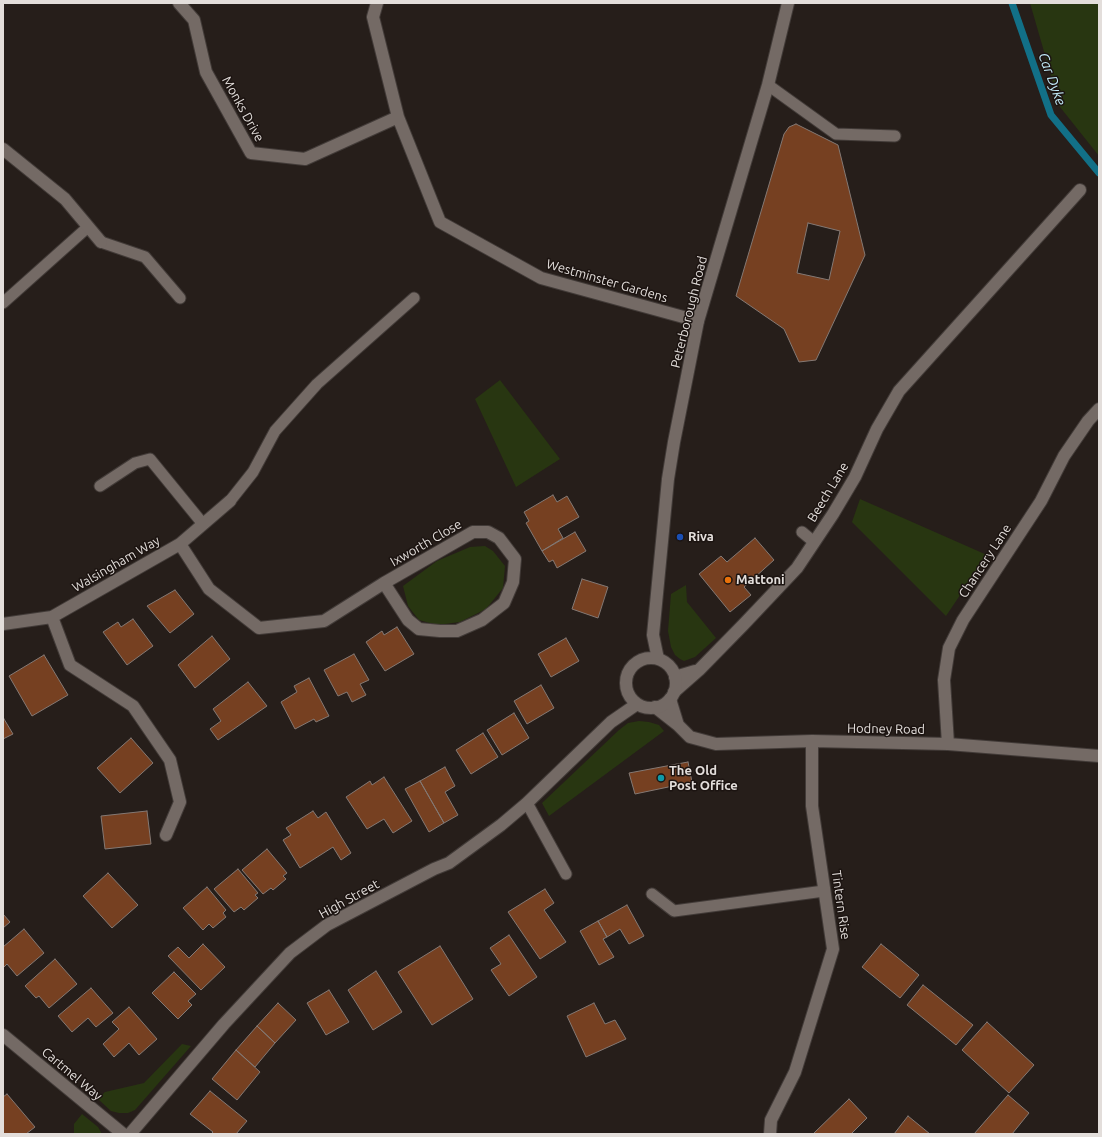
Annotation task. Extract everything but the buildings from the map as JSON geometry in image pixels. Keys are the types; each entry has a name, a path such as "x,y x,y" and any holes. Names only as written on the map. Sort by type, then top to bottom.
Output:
{"street":[{"name":"Monks Drive","path":"179,3 194,20 206,72 251,153 305,159 398,117"},
{"name":"Westminster Gardens","path":"377,3 372,17 398,117 440,222 541,278 698,321"},
{"name":"Peterborough Road","path":"658,658 653,634 668,479 698,321 768,85 788,3"},
{"path":"3,149 65,199 101,242"},
{"name":"Beech Lane","path":"672,696 744,624 797,568 833,514 855,477 878,429 899,391 1080,190"},
{"name":"Chancery Lane","path":"948,744 944,680 949,648 963,620 1041,501 1064,456 1088,421 1099,409"},
{"name":"Walsingham Way","path":"3,624 52,617 180,544 230,501"},
{"name":"Ixworth Close","path":"180,544 209,589 259,628 324,621 384,583 472,532 488,532 499,538 516,560 513,582 504,602 482,620 458,631 419,629 408,620 384,583"},
{"path":"52,617 70,665 133,706 170,760 180,802 166,835"},
{"name":"Peterborough Road","path":"642,659 653,634"},
{"path":"650,657 658,658 669,665 674,672 676,677 676,686 672,696 662,705 646,708 637,704 629,695 626,686 626,676 631,667 642,659 650,657"},
{"name":"Beech Lane","path":"676,677 699,670"},
{"name":"High Street","path":"610,722 629,695"},
{"path":"672,696 678,725"},
{"name":"High Street","path":"130,1134 224,1024 290,953 327,925 434,869 449,863 501,825 610,722 637,704"},
{"name":"Hodney Road","path":"655,707 678,725 690,737 716,744 812,742 948,744 1099,756"},
{"name":"Tintern Rise","path":"770,1134 771,1120 795,1072 833,949 812,806 812,742"},
{"name":"Cartmel Way","path":"3,1035 123,1134"}],"lane":[{"path":"768,85 836,134 895,136"},
{"path":"3,303 88,227"},
{"path":"101,242 145,257 180,298"},
{"path":"230,501 253,472 275,431 317,384 414,298"},
{"path":"100,486 135,463 150,459 203,524"},
{"path":"802,532 814,542"},
{"path":"526,803 566,874"},
{"path":"652,894 674,911 824,891"}],"green space":[{"path":"1030,3 1099,3 1099,156 1060,107"},
{"path":"500,380 560,459 516,487 475,399"},
{"path":"860,499 987,555 946,616 852,522"},
{"path":"485,546 493,551 505,566 503,588 486,609 460,622 437,625 419,620 408,606 403,586 437,561 470,547"},
{"path":"686,585 687,602 716,638 695,657 684,661 675,655 671,647 668,631 671,594"},
{"path":"639,721 659,725 664,731 549,816 542,803 619,730 628,723"},
{"path":"182,1044 191,1046 135,1110 128,1113 111,1111 98,1099 105,1092 144,1083"},
{"path":"82,1114 98,1127 102,1134 74,1134 74,1124"}],"waterway":[{"name":"Car Dyke","path":"1012,3 1051,115 1099,173"}],"place":[{"name":"Riva","path":"680,537"},
{"name":"Mattoni","path":"728,580"},
{"name":"The Old Post Office","path":"661,778"}]}
